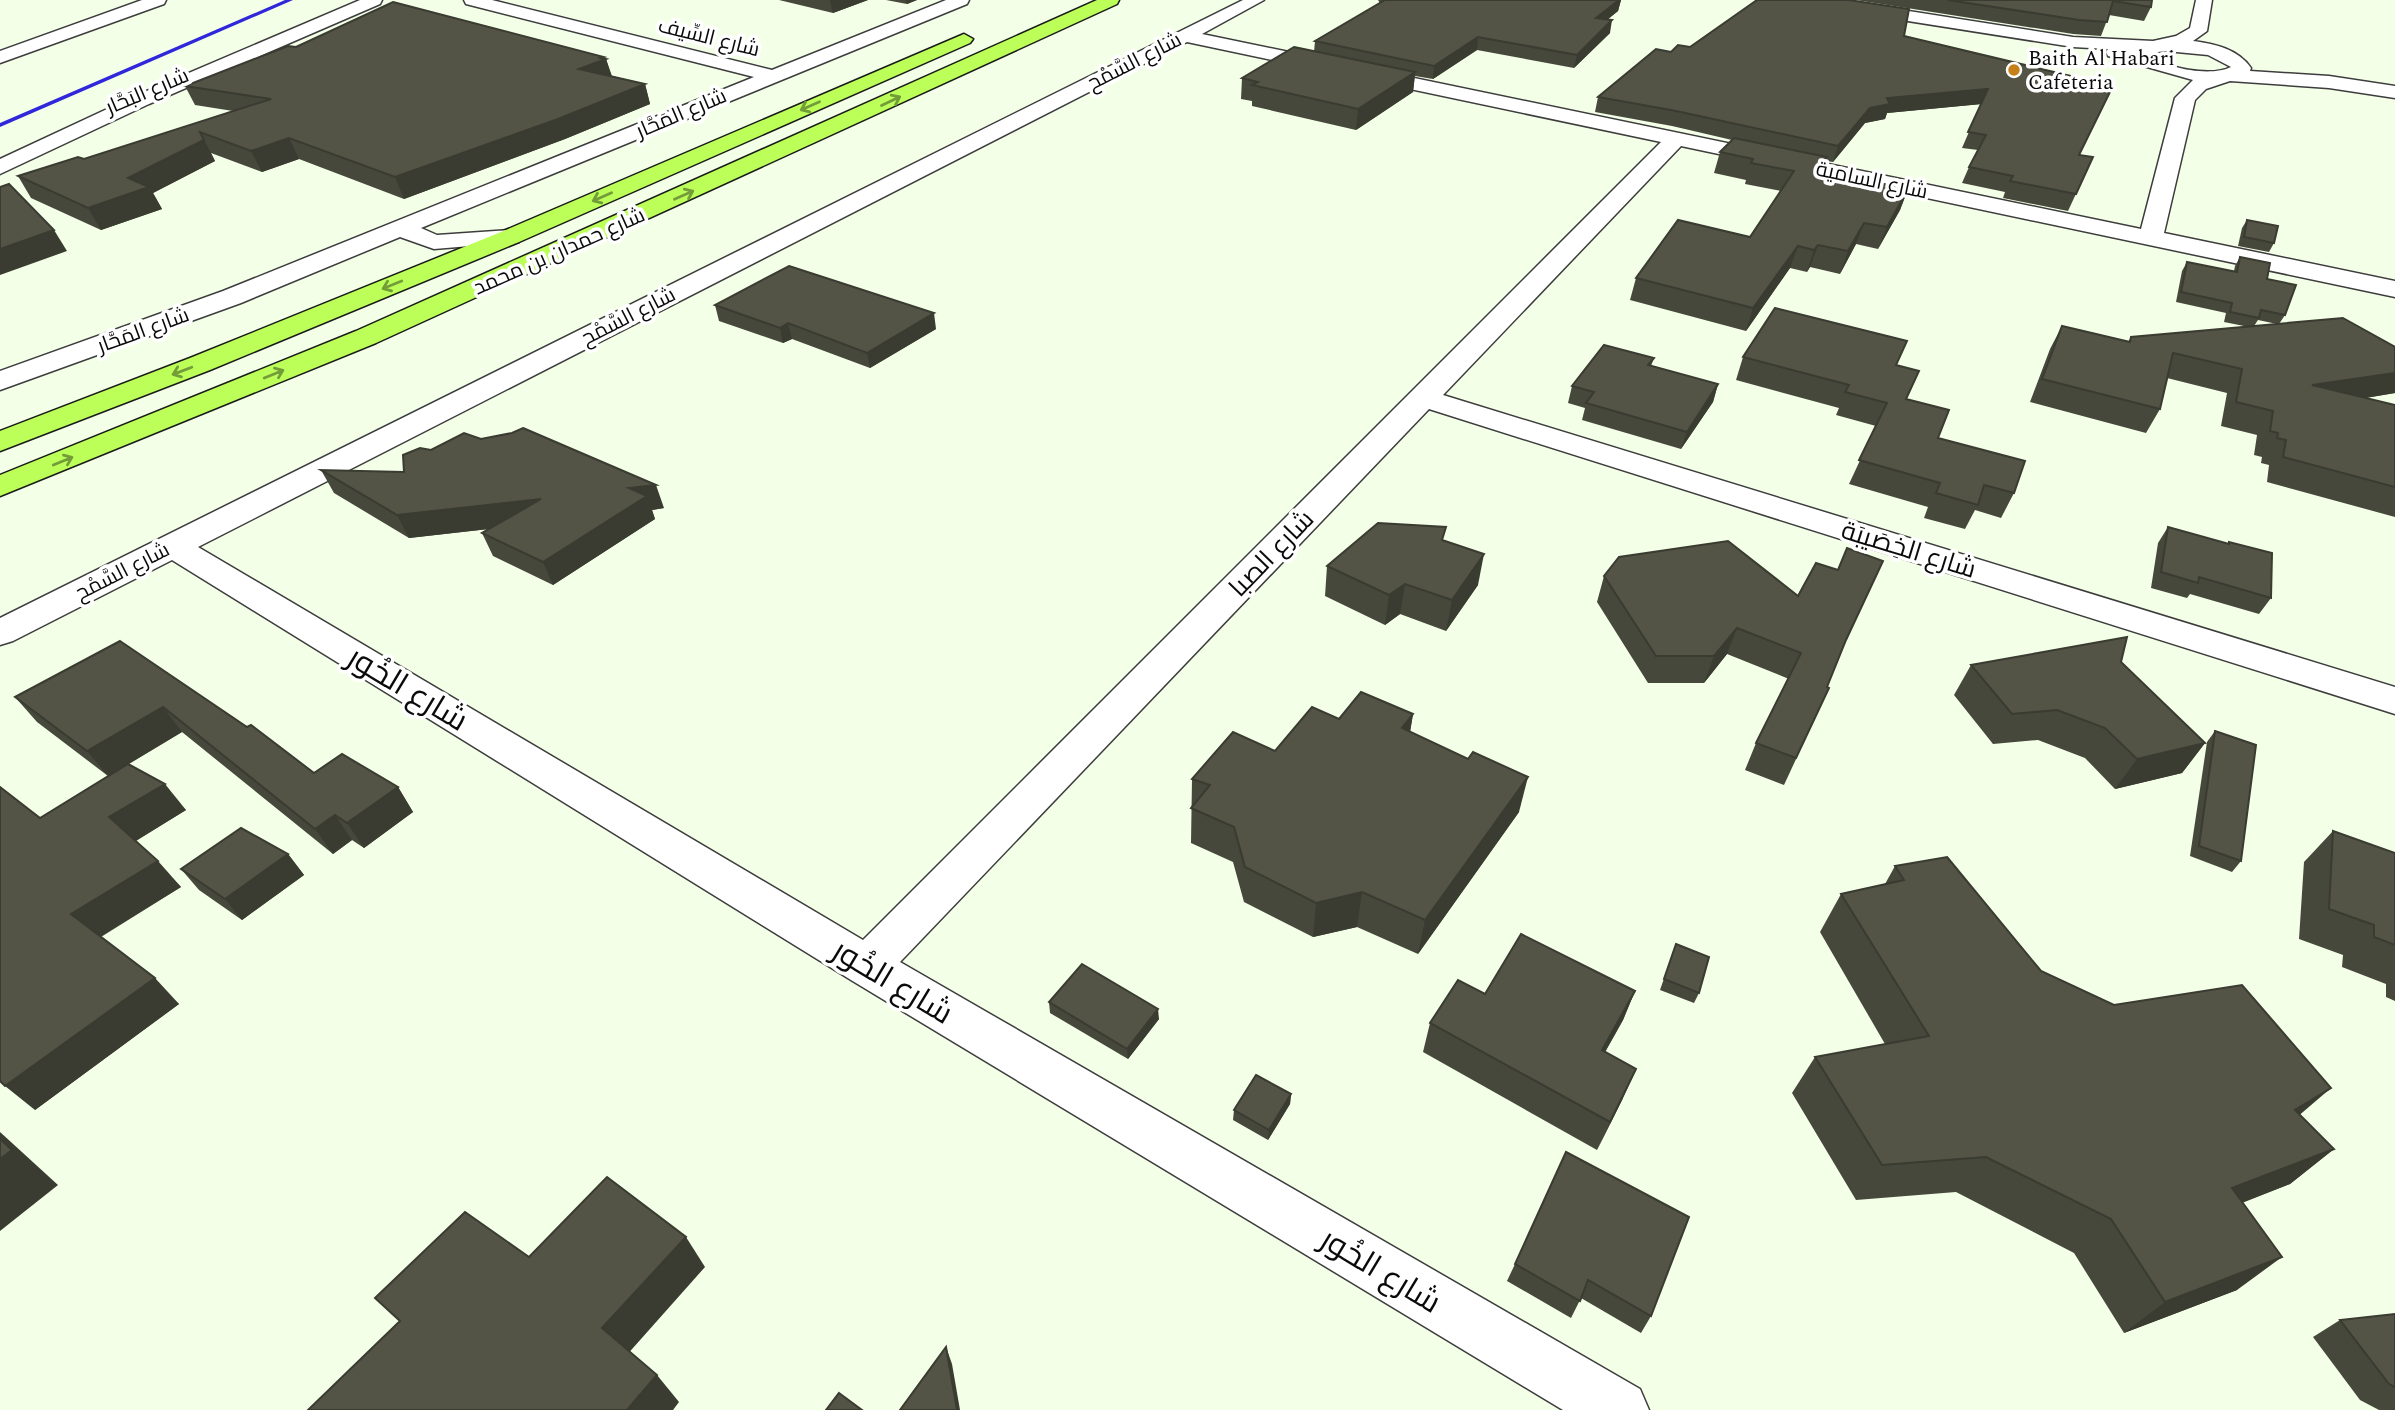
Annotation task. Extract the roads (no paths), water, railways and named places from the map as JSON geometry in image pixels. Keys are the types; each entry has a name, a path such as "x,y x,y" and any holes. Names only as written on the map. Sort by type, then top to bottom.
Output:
{"main road":[{"name":"شارع حمدان بن محمد","path":"0,486 378,331 690,193 1111,0"},
{"name":"شارع حمدان بن محمد","path":"0,442 200,364 510,237 989,28"}],"street":[{"path":"0,57 158,0"},
{"path":"0,167 142,100 374,0"},
{"name":"شارع البَحَّار","path":"30,165 325,41 392,0"},
{"name":"شارع السِّيف","path":"472,0 771,76"},
{"name":"شارع المَحَّار","path":"0,381 232,297 961,0"},
{"name":"شارع السَّمْح","path":"0,633 1256,0"},
{"path":"1806,0 2155,56 2199,75 2230,67 2395,92"},
{"path":"2155,56 2198,31 2204,0"},
{"path":"2198,31 2230,67"},
{"name":"شارع السامية","path":"1185,36 2395,289"},
{"path":"2155,56 2202,49 2230,67"},
{"path":"2155,56 2185,98"},
{"path":"2151,237 2185,98 2199,85 2230,67"},
{"name":"شارع الصبا","path":"867,966 1676,139"},
{"path":"402,229 434,242 510,237"},
{"path":"422,273 430,262 434,242"},
{"name":"شارع الخِصَيبَة","path":"1423,398 2395,701"},
{"name":"شارع الخُور","path":"172,546 867,966 1619,1410"}],"waterway":[{"path":"0,125 290,0"}],"place":[{"name":"Baith Al Habari Cafeteria","path":"2014,70"}]}
